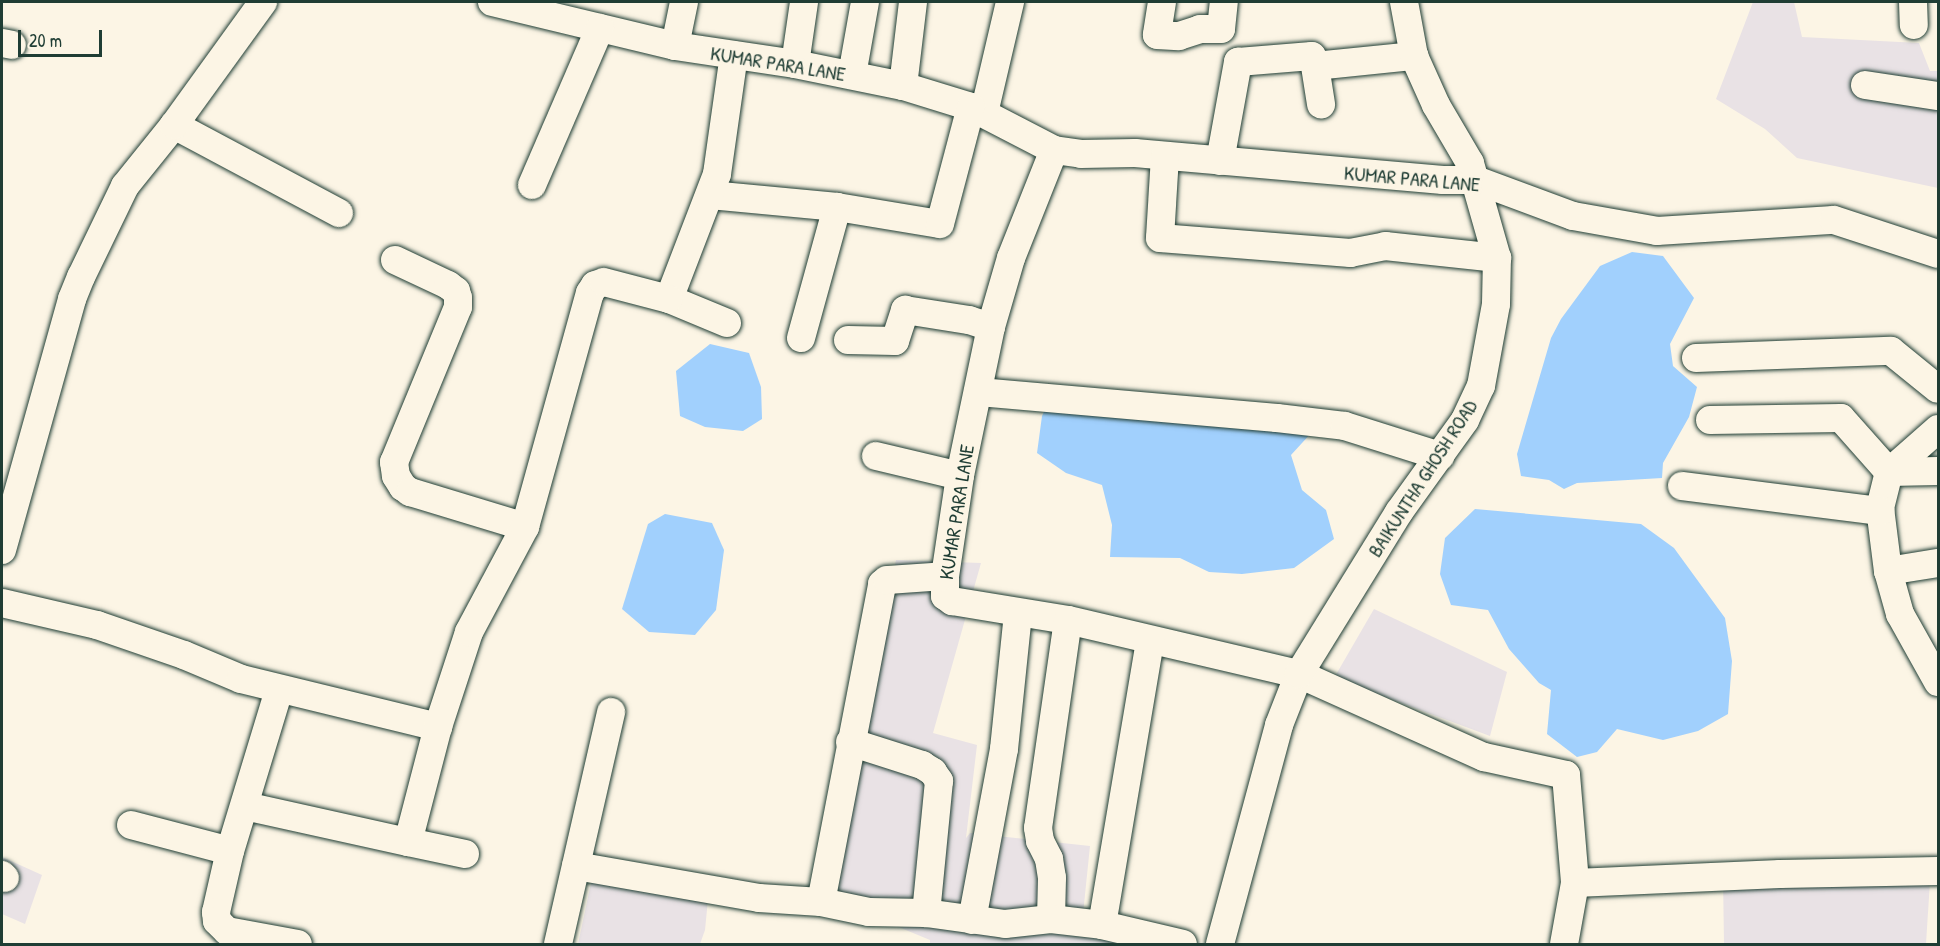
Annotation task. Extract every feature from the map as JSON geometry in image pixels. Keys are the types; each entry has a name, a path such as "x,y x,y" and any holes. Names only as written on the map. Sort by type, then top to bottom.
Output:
{"street":[{"path":"2,550 72,299 125,186 174,125 263,2"},
{"name":"KUMAR PARA LANE","path":"492,2 675,46 795,64 903,86 977,110 1054,150 1081,154 1165,156 1443,180 1476,180 1574,216 1657,231 1834,220 1938,254"},
{"path":"675,46 684,2"},
{"path":"795,64 804,2"},
{"path":"852,75 865,2"},
{"path":"903,86 913,2"},
{"path":"710,195 837,207 940,224 1010,2"},
{"path":"1162,2 1157,35 1179,36 1200,29 1221,29"},
{"path":"1221,161 1238,62 1221,29 1224,2"},
{"name":"BAIKUNTHA GHOSH ROAD","path":"1220,945 1279,725 1299,674 1399,512 1465,420 1481,386 1496,304 1497,258 1470,163 1436,105 1414,56 1404,2"},
{"path":"532,185 600,28"},
{"path":"669,299 710,195 721,151 734,55"},
{"path":"1238,62 1312,56 1322,105"},
{"path":"1315,66 1414,56"},
{"path":"1865,85 1938,96"},
{"path":"174,125 339,213"},
{"name":"KUMAR PARA LANE","path":"1054,150 1011,258 991,327 980,392 960,476 945,576 944,592 948,599 1068,620 1299,674 1484,757 1566,775 1575,883"},
{"path":"1165,156 1160,238 1350,253 1385,246 1497,258"},
{"path":"801,338 837,207"},
{"path":"395,260 448,285 456,291 458,298 458,307 394,462 396,476 403,487 411,492 525,528"},
{"path":"408,842 438,727 470,632 525,528 590,293 595,285 604,282 669,299 727,323"},
{"path":"848,340 895,341 905,310 969,320 991,327"},
{"path":"1696,358 1891,351 1938,389"},
{"path":"980,392 1346,426 1440,456"},
{"path":"1710,420 1841,418 1889,472 1938,471"},
{"path":"1938,429 1889,472 1880,511 1888,571 1900,614 1931,655 1938,682"},
{"path":"876,456 960,476"},
{"path":"1682,486 1880,511"},
{"path":"1888,571 1938,563"},
{"path":"821,902 882,584 887,580 945,576"},
{"path":"2,603 96,625 183,655 241,680 438,727"},
{"path":"972,920 1004,748 1018,613"},
{"path":"1051,919 1052,878 1038,828 1068,620"},
{"path":"1102,925 1150,640"},
{"path":"279,690 230,851 216,912 217,921 227,931 237,935 298,945"},
{"path":"558,945 611,711"},
{"path":"850,742 922,765 933,772 939,781 926,913"},
{"path":"245,806 465,854"},
{"path":"131,825 230,851"},
{"path":"576,866 759,898 821,902 869,912 926,913 1005,924 1051,919 1102,925 1183,945"},
{"path":"1564,945 1575,883 1769,874 1938,871"}],"shaded area":[{"path":"1753,2 1794,2 1802,37 1919,43 1930,71 1938,71 1938,188 1797,158 1765,129 1716,99"},
{"path":"896,560 981,563 933,733 977,745 966,838 970,833 1090,846 1082,924 1151,944 930,944 930,940 826,897"},
{"path":"1374,609 1507,672 1490,736 1334,678"},
{"path":"2,857 42,875 25,924 2,914"},
{"path":"594,869 709,889 705,930 700,944 578,944"},
{"path":"1723,877 1930,881 1926,944 1724,944"}],"water":[{"path":"1632,252 1663,256 1694,298 1670,344 1673,366 1697,387 1689,417 1663,463 1662,478 1577,483 1564,489 1549,480 1521,476 1517,454 1551,338 1561,319 1600,266"},
{"path":"710,344 749,353 761,387 762,419 743,431 705,427 680,416 676,371"},
{"path":"1052,395 1313,431 1291,455 1302,490 1326,510 1334,539 1294,568 1242,574 1209,572 1180,558 1110,557 1112,525 1102,485 1066,473 1037,453 1042,416"},
{"path":"1475,509 1641,524 1674,548 1725,618 1732,661 1728,714 1698,731 1663,740 1617,729 1597,752 1577,757 1547,734 1551,690 1539,683 1509,649 1488,610 1451,605 1440,574 1445,538"},
{"path":"665,514 712,523 724,550 716,610 695,635 649,632 622,609 648,524"}]}
